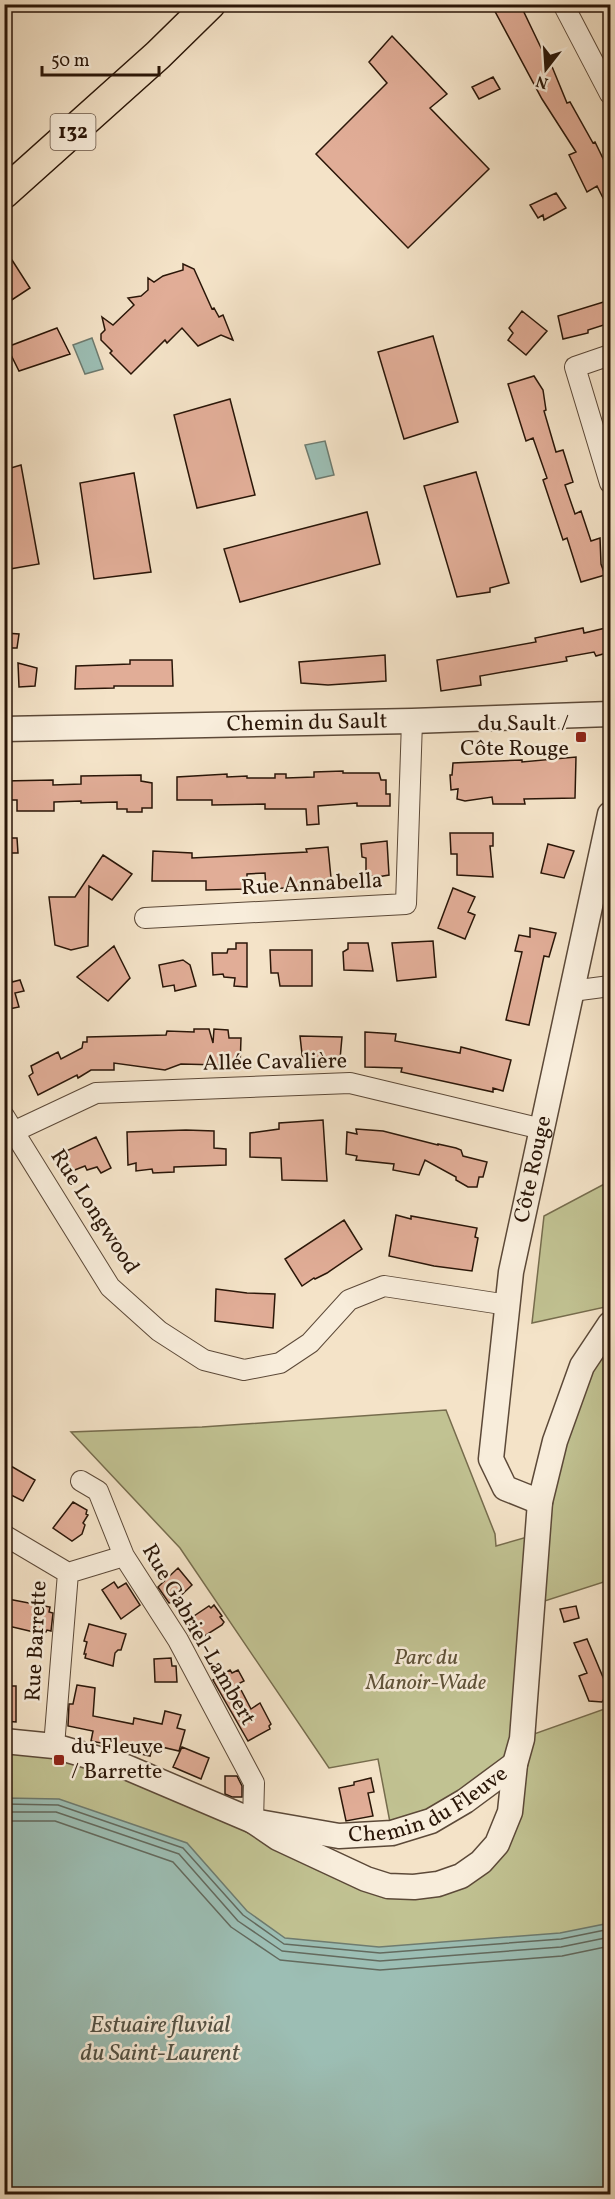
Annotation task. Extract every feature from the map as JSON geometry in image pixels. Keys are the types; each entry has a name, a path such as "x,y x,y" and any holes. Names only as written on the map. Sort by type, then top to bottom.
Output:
{"main road":[{"name":"132","path":"4,193 133,78 210,4"}],"street":[{"path":"563,4 610,94"},
{"path":"610,355 575,367 610,483"},
{"name":"Chemin du Sault","path":"4,729 412,721 610,714"},
{"name":"Rue Annabella","path":"145,918 406,904 412,721"},
{"name":"Côte Rouge","path":"540,1502 505,1488 491,1459 511,1272 610,814"},
{"path":"572,992 610,986"},
{"name":"Allée Cavalière","path":"9,1124 96,1093 350,1083 542,1130"},
{"name":"Rue Longwood","path":"9,1124 111,1287 159,1330 204,1360 244,1370 280,1363 310,1344 349,1300 384,1286 508,1305"},
{"name":"Chemin du Fleuve","path":"4,1741 54,1746 126,1767 253,1821 339,1836 392,1833 431,1821 465,1801 515,1764 522,1739 540,1502 555,1441 582,1366 610,1324"},
{"name":"Rue Gabriel-Lambert","path":"81,1481 98,1491 124,1556 178,1640 254,1783 253,1821"},
{"name":"Rue Barrette","path":"4,1535 68,1573 54,1746"},
{"path":"68,1573 124,1556"},
{"path":"253,1821 278,1838 366,1879 388,1886 438,1884 461,1876 474,1867 497,1844 510,1812 515,1764"}],"green space":[{"path":"610,1181 610,1306 532,1323 544,1216"},
{"name":"Parc du Manoir-Wade","path":"610,1325 610,1580 532,1605 523,1738 610,1707 610,1959 5,2194 4,1742 54,1746 388,1886 481,1862 515,1764 392,1833 378,1759 329,1768 180,1548 71,1432 202,1427 446,1410 495,1534 496,1546 538,1534 540,1502"}],"water":[{"path":"92,338 103,369 85,374 73,345"},
{"path":"325,441 334,475 316,479 305,445"},
{"name":"Estuaire fluvial du Saint-Laurent","path":"5,1798 59,1799 187,1843 247,1911 285,1938 379,1947 560,1933 610,1923 610,2194 5,2194"}],"building":[{"path":"491,4 520,4 544,54 546,52 567,103 570,102 593,143 595,142 610,173 610,212 597,186 587,192 569,155 576,152 542,99"},
{"path":"392,36 447,94 430,108 489,169 408,248 316,154 387,83 369,62"},
{"path":"493,77 500,89 479,99 472,87"},
{"path":"556,193 566,208 544,220 543,215 538,218 530,205"},
{"path":"12,260 30,288 4,305 4,265"},
{"path":"183,264 194,269 212,309 214,308 219,317 223,315 233,340 221,335 198,346 182,328 167,343 165,340 131,374 110,353 112,351 101,340 101,334 105,330 102,317 113,325 134,305 128,298 141,296 148,290 148,278 154,282 163,276 183,270"},
{"path":"610,300 610,323 588,330 588,333 563,339 558,316"},
{"path":"522,311 547,331 526,355 508,340 513,333 509,328"},
{"path":"57,328 70,354 19,371 7,347"},
{"path":"433,336 458,422 404,439 378,352"},
{"path":"534,376 543,390 546,410 544,411 556,452 563,450 573,482 565,485 575,514 581,511 591,541 600,538 601,564 605,575 581,582 567,538 563,540 543,480 547,478 533,438 526,441 508,384"},
{"path":"230,399 255,495 197,508 174,415"},
{"path":"21,465 39,564 4,570 4,470"},
{"path":"476,472 509,583 490,588 490,592 457,597 424,486"},
{"path":"134,473 151,572 94,579 80,483"},
{"path":"367,512 380,564 240,602 224,549"},
{"path":"610,627 610,652 596,656 594,652 566,657 567,661 480,676 481,685 441,691 437,660 536,642 535,638 583,628 584,633"},
{"path":"5,633 19,634 17,648 4,648"},
{"path":"385,655 386,681 328,685 301,683 299,662"},
{"path":"130,660 172,660 173,686 114,686 114,688 75,689 76,666 130,664"},
{"path":"18,663 37,668 35,686 19,687"},
{"path":"576,757 575,798 524,799 525,804 493,804 492,797 465,801 457,799 458,789 451,790 450,775 452,775 453,763 522,760 522,762"},
{"path":"343,771 343,773 379,773 381,780 386,780 386,794 390,794 390,806 357,806 357,803 318,806 319,824 307,825 306,809 265,809 265,804 212,805 212,800 177,800 177,777 227,774 227,777 275,778 275,774 286,774 286,778 314,777 314,772"},
{"path":"141,775 141,781 152,783 152,808 142,808 142,812 117,809 117,802 81,803 81,801 54,802 54,811 17,811 17,800 4,800 4,781 53,780 53,785 81,784 81,776"},
{"path":"450,833 493,833 493,846 490,846 493,877 457,875 457,854 451,854"},
{"path":"4,838 17,838 18,853 4,853"},
{"path":"387,841 389,875 377,877 366,875 366,858 362,857 361,844"},
{"path":"548,844 574,851 564,878 541,873"},
{"path":"328,847 332,888 304,891 304,887 266,889 265,873 247,874 247,889 206,890 206,881 152,881 153,851 192,853 192,858 307,852 306,849"},
{"path":"103,855 132,874 112,900 89,886 88,946 71,950 55,945 49,897 75,897"},
{"path":"453,888 475,897 468,912 475,915 465,939 438,928"},
{"path":"530,928 556,933 549,957 544,956 529,1025 506,1020 522,952 515,951 519,935 530,937"},
{"path":"433,941 436,977 397,981 392,943"},
{"path":"236,943 247,943 247,987 234,986 235,978 224,977 223,974 213,975 212,953 227,953 228,949 236,949"},
{"path":"348,943 368,943 373,971 344,970 343,952 348,949"},
{"path":"114,946 130,978 108,1001 77,977"},
{"path":"270,950 312,950 312,986 280,986 278,973 271,973"},
{"path":"183,960 190,965 196,986 175,991 174,985 163,987 159,965"},
{"path":"4,969 9,969 12,982 20,980 24,991 15,993 19,1007 4,1010"},
{"path":"194,1029 209,1029 213,1043 214,1029 228,1030 229,1038 241,1038 240,1067 234,1069 220,1065 181,1064 165,1070 114,1063 114,1070 91,1070 38,1095 29,1076 33,1073 31,1066 58,1052 61,1059 82,1048 83,1042 87,1042 87,1037 166,1035 167,1031 194,1032"},
{"path":"365,1032 396,1034 395,1041 460,1053 461,1047 511,1060 503,1091 493,1088 493,1092 401,1072 402,1068 365,1067"},
{"path":"300,1036 342,1037 340,1059 331,1060 315,1068 303,1063"},
{"path":"323,1120 327,1181 282,1180 281,1158 250,1157 250,1133 279,1129 279,1123"},
{"path":"356,1129 383,1131 456,1148 461,1150 463,1156 487,1162 483,1177 479,1177 477,1187 468,1187 456,1180 456,1177 425,1160 419,1175 393,1170 394,1164 356,1160 357,1156 346,1154 347,1132 357,1134"},
{"path":"214,1131 214,1148 226,1149 226,1165 174,1167 174,1172 153,1173 152,1169 136,1171 136,1163 128,1165 127,1132"},
{"path":"96,1137 111,1168 101,1173 97,1167 87,1170 85,1166 72,1171 62,1153"},
{"path":"396,1215 477,1228 475,1237 478,1238 472,1271 434,1266 389,1256"},
{"path":"344,1220 362,1249 327,1273 302,1286 285,1259"},
{"path":"216,1289 275,1294 273,1328 215,1321"},
{"path":"4,1462 35,1480 23,1501 7,1493 4,1487"},
{"path":"73,1502 87,1510 88,1515 83,1523 85,1525 82,1534 72,1541 53,1528"},
{"path":"178,1568 192,1585 174,1602 169,1603 158,1587"},
{"path":"114,1582 118,1588 126,1583 140,1605 121,1619 102,1590"},
{"path":"8,1599 50,1607 49,1612 53,1613 51,1631 38,1631 38,1633 4,1625"},
{"path":"214,1605 224,1622 195,1642 187,1630 190,1628 188,1620"},
{"path":"576,1606 579,1618 564,1622 560,1609"},
{"path":"89,1624 126,1634 121,1650 115,1653 113,1666 85,1658 87,1642 84,1641"},
{"path":"587,1639 610,1694 602,1702 589,1701 579,1676 587,1673 574,1643"},
{"path":"171,1658 172,1666 176,1666 177,1682 155,1682 154,1659"},
{"path":"230,1670 232,1673 238,1670 244,1681 238,1684 251,1709 260,1703 271,1724 270,1729 248,1741 213,1680"},
{"path":"77,1685 95,1688 93,1716 133,1724 134,1718 162,1724 165,1711 181,1715 177,1728 185,1730 179,1751 153,1745 150,1756 136,1753 136,1750 91,1741 93,1731 68,1726 69,1704 73,1704"},
{"path":"4,1686 16,1686 16,1722 4,1721"},
{"path":"182,1747 209,1758 201,1779 173,1767"},
{"path":"225,1776 237,1776 242,1786 242,1797 225,1794"},
{"path":"371,1778 374,1792 368,1793 373,1816 346,1821 339,1788"}],"place":[{"name":"du Sault / Côte Rouge","path":"581,737"},
{"name":"du Fleuve / Barrette","path":"59,1760"}]}
